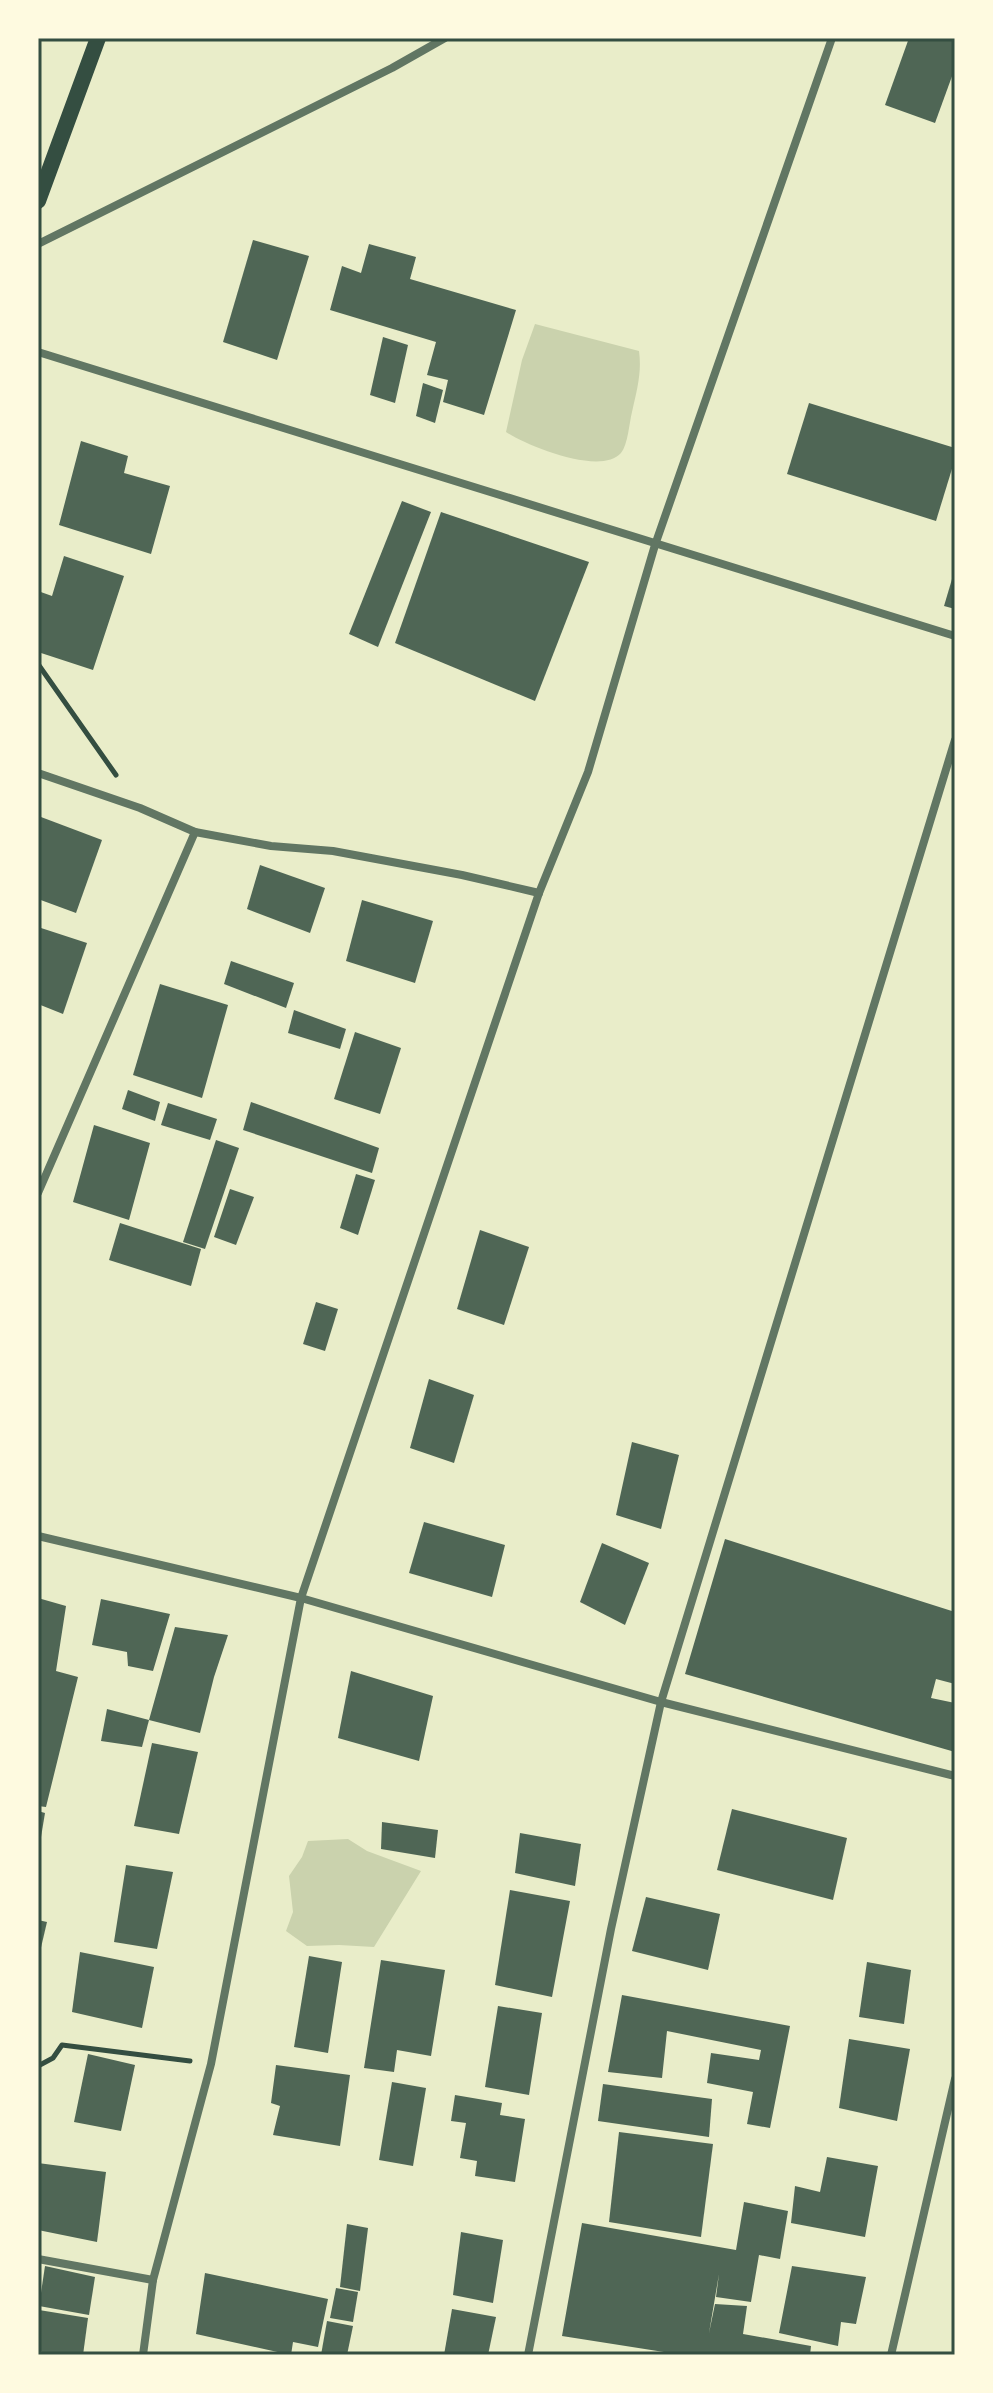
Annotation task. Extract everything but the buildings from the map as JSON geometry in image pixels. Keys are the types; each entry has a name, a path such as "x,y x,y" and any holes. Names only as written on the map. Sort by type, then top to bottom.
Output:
{"main road":[{"path":"38,201 98,38"}],"street":[{"path":"38,244 392,68 445,38"},
{"path":"143,2355 153,2280 211,2064 301,1598 539,893 588,772 655,545 832,38"},
{"path":"38,352 955,636"},
{"path":"528,2355 611,1929 661,1702 955,740"},
{"path":"38,773 140,808 195,832 271,846 333,851 539,893"},
{"path":"38,1193 195,832"},
{"path":"38,1536 301,1598 661,1702 955,1776"},
{"path":"891,2355 955,2079"},
{"path":"38,2259 153,2280"}],"path":[{"path":"38,664 140,808"},
{"path":"38,2066 53,2058 62,2045 211,2064"}],"green space":[{"path":"535,324 639,351 638,381 627,439 621,453 611,459 581,460 546,451 506,432 522,360"},
{"path":"348,1839 367,1851 421,1871 374,1947 307,1946 286,1931 293,1912 289,1876 308,1841"}]}
